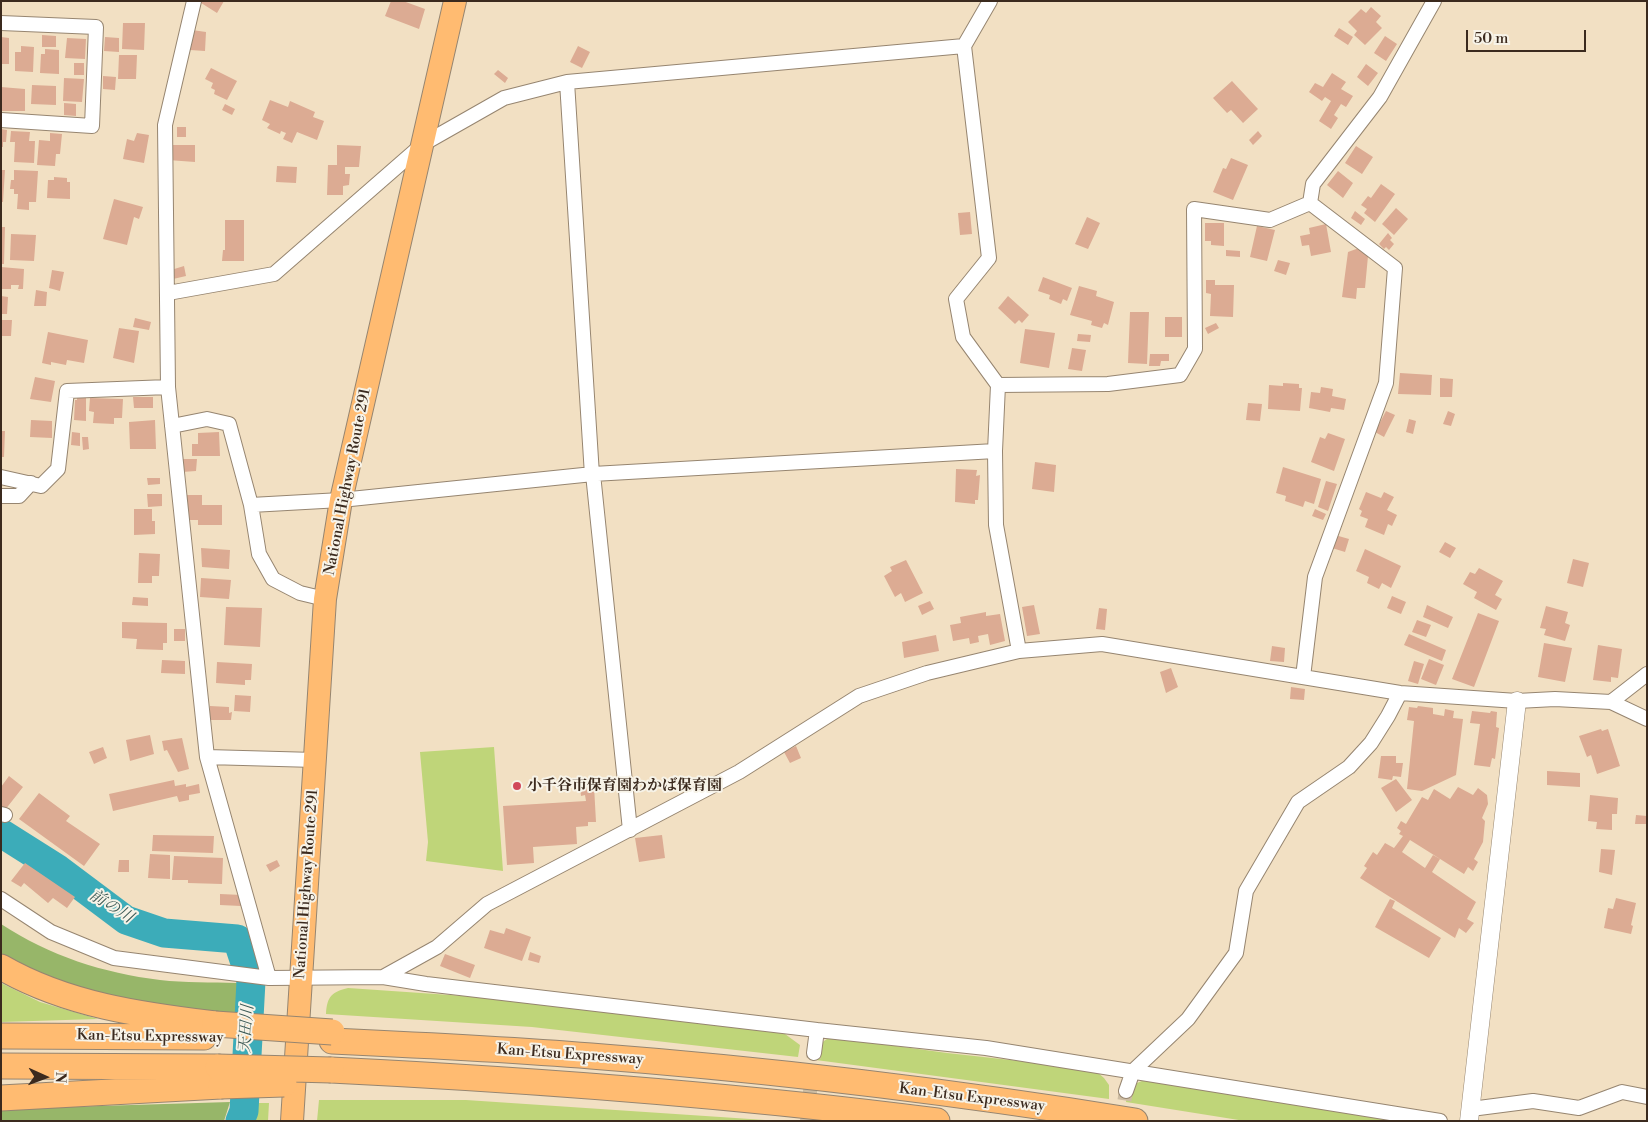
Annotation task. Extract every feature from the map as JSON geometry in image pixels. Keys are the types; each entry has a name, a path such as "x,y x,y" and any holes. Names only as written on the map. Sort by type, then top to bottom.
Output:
{"highway":[{"name":"National Highway Route 291","path":"292,1121 325,599 341,500 455,1"},
{"path":"1,967 40,985 102,1007 217,1031"},
{"name":"Kan-Etsu Expressway","path":"1,1036 217,1031 332,1037 592,1056 723,1068 880,1086 1035,1105 1135,1121"},
{"name":"Kan-Etsu Expressway","path":"1,1066 220,1076 457,1076 720,1096 938,1121"},
{"path":"1,1098 220,1076"}],"street":[{"path":"194,1 165,125 168,387 207,757 269,978"},
{"path":"990,1 964,46 989,258 956,299 963,337 998,385 995,451 996,525 1019,651"},
{"path":"1310,203 1313,184 1380,97 1434,1"},
{"path":"1,23 96,27 92,126 1,120"},
{"path":"168,293 274,274 423,144 504,98 567,82 964,46"},
{"path":"567,82 592,474 630,830"},
{"path":"998,385 1108,384 1180,375 1196,349 1194,209 1270,220 1310,203"},
{"path":"1303,677 1315,577 1386,383 1395,268 1310,203"},
{"path":"1,477 41,486 58,469 67,391 168,387"},
{"path":"172,426 207,419 229,424 251,506 259,554 273,579 300,594 325,599"},
{"path":"251,506 341,500 592,474 995,451"},
{"path":"1,496 19,496 31,484"},
{"path":"383,977 437,947 487,904 739,772 859,696 927,674 1019,651 1102,644 1400,693 1518,701 1555,699 1611,702 1647,719"},
{"path":"1611,702 1647,674"},
{"path":"1126,1091 1133,1071 1188,1019 1236,953 1246,891 1298,802 1349,767 1371,743 1400,693"},
{"path":"1518,701 1470,1115 1533,1101 1579,1108 1622,1092 1647,1097"},
{"path":"207,757 315,760"},
{"path":"1,899 51,932 114,958 269,978 383,977 426,984 986,1048 1440,1121"},
{"path":"814,1053 817,1030"}],"green space":[{"path":"494,747 503,871 426,861 428,842 420,752"},
{"path":"1,924 58,954 118,973 169,981 237,983 240,997 239,1013 177,1009 88,993 1,957"},
{"path":"1,983 40,1002 98,1019 1,1022"},
{"path":"348,988 523,1000 770,1031 785,1034 800,1045 798,1057 532,1027 326,1014 331,996 338,991"},
{"path":"827,1039 845,1039 1065,1066 1097,1072 1109,1085 1109,1099 816,1060 820,1045"},
{"path":"1142,1081 1166,1082 1400,1121 1245,1121 1126,1102 1127,1093 1132,1085"},
{"path":"319,1100 466,1100 780,1121 317,1121"},
{"path":"230,1102 224,1121 1,1121 1,1109"},
{"path":"249,1103 269,1103 268,1121 244,1121"}],"building":[{"path":"198,1 224,1 217,13"},
{"path":"391,1 403,1 425,9 419,29 385,16"},
{"path":"1371,7 1381,16 1376,22 1382,28 1365,45 1354,35 1357,31 1348,22 1361,9 1366,13"},
{"path":"123,23 145,23 144,50 122,49"},
{"path":"1339,28 1353,37 1348,45 1334,36"},
{"path":"192,30 206,32 205,51 190,50"},
{"path":"42,35 56,36 56,47 42,47"},
{"path":"1385,36 1397,44 1386,61 1374,53"},
{"path":"1,37 9,38 9,64 1,64"},
{"path":"105,37 119,38 119,52 104,51"},
{"path":"67,38 86,39 85,59 65,58"},
{"path":"21,46 34,47 33,72 15,71 15,52 21,52"},
{"path":"578,46 590,52 582,68 570,62"},
{"path":"45,49 59,50 59,74 40,73 41,54 45,54"},
{"path":"119,55 137,55 136,79 118,79"},
{"path":"74,63 84,63 84,75 74,75"},
{"path":"1366,64 1378,73 1368,86 1357,77"},
{"path":"211,68 237,81 227,100 214,94 215,90 211,88 213,83 205,79"},
{"path":"498,70 508,78 505,83 494,74"},
{"path":"1332,73 1346,82 1341,89 1353,96 1346,107 1341,104 1334,115 1338,118 1331,129 1319,121 1331,101 1325,97 1322,101 1309,92 1315,83 1323,87"},
{"path":"103,76 116,77 115,90 103,89"},
{"path":"64,78 84,79 82,102 63,101"},
{"path":"1232,81 1258,109 1243,123 1231,110 1227,113 1213,98"},
{"path":"32,85 56,86 56,105 31,104"},
{"path":"1,87 25,89 25,111 1,111"},
{"path":"270,100 288,107 290,101 315,112 313,117 324,121 317,140 297,132 292,143 283,139 286,133 281,131 280,134 267,128 270,124 262,120"},
{"path":"64,103 76,104 76,116 64,115"},
{"path":"225,104 235,109 232,115 222,110"},
{"path":"177,127 186,127 186,137 177,137"},
{"path":"1,129 7,130 6,142 3,142 3,147 1,147"},
{"path":"11,131 30,132 29,141 35,141 34,163 14,162 15,142 10,142"},
{"path":"1258,131 1262,136 1253,145 1249,140"},
{"path":"50,133 62,134 60,154 56,154 55,166 37,165 39,140 50,141"},
{"path":"137,133 149,135 144,163 123,159 127,139 134,141"},
{"path":"169,145 195,145 195,162 168,160"},
{"path":"337,145 361,146 359,167 345,167 345,174 350,174 349,185 343,186 343,195 327,195 328,165 337,165"},
{"path":"1356,146 1373,157 1362,174 1345,163"},
{"path":"1231,158 1248,165 1233,200 1213,192 1223,168 1226,169"},
{"path":"277,166 297,167 296,183 276,182"},
{"path":"1,170 5,170 3,202 1,202"},
{"path":"14,170 38,171 36,202 29,202 29,210 17,209 18,194 14,194 14,189 10,189 11,180 14,180"},
{"path":"1338,171 1353,183 1343,198 1327,185"},
{"path":"54,177 67,178 67,182 70,182 70,199 47,198 48,180 54,180"},
{"path":"1381,184 1395,194 1375,222 1364,213 1367,209 1361,205 1368,196 1371,198"},
{"path":"114,199 143,207 139,219 134,217 127,245 103,239"},
{"path":"1396,208 1408,219 1394,235 1382,224"},
{"path":"1355,211 1365,219 1361,225 1351,218"},
{"path":"970,212 972,234 960,235 958,213"},
{"path":"1087,217 1100,223 1088,249 1075,244"},
{"path":"225,220 244,220 244,261 222,261 223,250 225,250"},
{"path":"1205,223 1224,223 1224,246 1211,245 1211,241 1205,241"},
{"path":"1326,224 1331,252 1311,256 1309,245 1302,246 1300,236 1310,234 1309,228"},
{"path":"1257,226 1275,230 1267,261 1250,257"},
{"path":"1,227 5,227 4,264 1,264"},
{"path":"1388,233 1392,238 1390,240 1394,244 1389,250 1386,247 1384,249 1379,244"},
{"path":"11,234 36,235 34,261 10,260"},
{"path":"1359,248 1368,256 1365,288 1357,288 1356,299 1342,297 1348,252"},
{"path":"1226,250 1240,251 1240,257 1226,256"},
{"path":"1278,260 1290,263 1286,275 1274,271"},
{"path":"184,266 186,276 173,279 171,270"},
{"path":"1,267 24,269 23,289 18,289 19,285 11,285 11,289 1,289"},
{"path":"52,270 64,272 60,291 49,288"},
{"path":"1043,277 1072,288 1067,301 1063,299 1061,304 1049,299 1050,295 1038,291"},
{"path":"1206,280 1215,280 1215,285 1234,285 1233,317 1210,316 1211,294 1206,293"},
{"path":"1079,286 1097,291 1096,296 1114,302 1108,325 1104,323 1102,328 1091,325 1092,321 1070,315"},
{"path":"36,290 47,292 46,306 34,306"},
{"path":"1,296 8,297 7,314 1,314"},
{"path":"1008,296 1029,315 1022,323 1019,320 1015,324 998,308"},
{"path":"1130,312 1149,312 1147,364 1128,363"},
{"path":"1165,317 1182,317 1182,337 1165,337"},
{"path":"135,318 151,322 149,330 133,327"},
{"path":"1,320 12,320 11,336 1,336"},
{"path":"1216,323 1219,328 1208,334 1205,328"},
{"path":"119,328 139,331 134,363 113,358"},
{"path":"1025,329 1055,333 1049,368 1020,363"},
{"path":"48,332 88,340 84,363 67,360 66,365 51,362 51,365 42,363"},
{"path":"1078,334 1091,335 1090,342 1077,341"},
{"path":"1072,348 1086,350 1082,371 1068,369"},
{"path":"1150,354 1169,354 1169,361 1161,361 1160,366 1149,366"},
{"path":"1400,373 1432,375 1431,395 1398,394"},
{"path":"35,377 55,381 51,402 30,399"},
{"path":"1440,378 1453,379 1452,397 1440,397"},
{"path":"1283,383 1299,384 1299,388 1302,388 1300,411 1268,409 1269,385 1283,386"},
{"path":"1321,387 1333,389 1332,396 1346,399 1344,410 1331,408 1330,412 1309,408 1311,392 1320,393"},
{"path":"77,395 86,396 86,421 74,420"},
{"path":"133,397 153,397 153,408 134,408"},
{"path":"90,398 123,399 122,418 114,418 114,424 93,423 94,412 89,411"},
{"path":"1248,403 1262,404 1260,421 1246,420"},
{"path":"1386,411 1395,415 1384,437 1375,432"},
{"path":"1448,411 1455,414 1451,426 1443,424"},
{"path":"1409,419 1416,421 1413,434 1406,432"},
{"path":"31,420 52,421 52,438 30,437"},
{"path":"155,420 156,449 130,449 129,422"},
{"path":"1,431 5,431 4,457 1,457"},
{"path":"72,432 80,433 80,446 71,445"},
{"path":"219,432 220,456 192,456 192,444 198,444 198,433"},
{"path":"1328,433 1345,439 1334,471 1311,462 1320,437 1325,439"},
{"path":"82,437 88,437 89,449 83,450"},
{"path":"182,459 197,459 196,471 182,472"},
{"path":"1035,462 1056,465 1054,492 1032,489"},
{"path":"1283,467 1321,479 1314,504 1305,501 1303,507 1285,501 1286,496 1276,493"},
{"path":"956,469 977,470 976,476 980,475 978,500 975,500 975,504 955,502"},
{"path":"147,478 160,478 160,484 148,485"},
{"path":"1326,481 1337,484 1328,511 1318,507"},
{"path":"1366,492 1381,498 1384,492 1394,497 1387,510 1397,515 1392,526 1388,524 1384,535 1365,527 1368,519 1360,516 1362,511 1359,509"},
{"path":"147,494 162,494 162,506 148,507"},
{"path":"185,495 202,495 202,505 222,505 222,525 198,525 198,520 186,520"},
{"path":"134,509 152,509 152,521 155,521 155,534 134,535"},
{"path":"1315,509 1326,514 1323,520 1312,516"},
{"path":"1335,535 1349,539 1345,552 1332,548"},
{"path":"1445,542 1456,548 1450,558 1439,552"},
{"path":"201,548 230,550 229,569 202,567"},
{"path":"1365,549 1401,566 1391,588 1382,583 1379,589 1367,583 1369,577 1356,571"},
{"path":"139,553 160,554 159,576 152,576 152,583 138,583"},
{"path":"1573,559 1589,563 1583,587 1567,583"},
{"path":"906,560 923,593 905,602 901,593 895,597 884,576 892,571 890,567"},
{"path":"1479,568 1503,581 1495,595 1502,599 1496,610 1474,598 1477,592 1463,584 1470,572 1475,574"},
{"path":"201,578 231,580 229,599 200,597"},
{"path":"1392,596 1406,602 1401,614 1387,608"},
{"path":"133,597 148,598 148,606 132,605"},
{"path":"930,601 934,609 922,615 918,606"},
{"path":"1034,605 1040,634 1027,636 1022,607"},
{"path":"1427,605 1453,617 1448,628 1423,617"},
{"path":"1546,606 1568,612 1565,623 1570,625 1565,641 1544,635 1546,629 1540,628"},
{"path":"226,607 262,608 260,647 224,645"},
{"path":"1099,608 1107,609 1105,630 1096,629"},
{"path":"986,612 986,616 1000,614 1005,641 990,645 988,634 978,636 979,642 970,644 969,638 953,641 950,625 961,623 960,617"},
{"path":"1478,613 1499,621 1474,687 1452,679"},
{"path":"1417,620 1431,625 1426,637 1412,632"},
{"path":"122,622 167,623 167,643 163,643 163,650 136,649 137,639 122,638"},
{"path":"174,629 185,629 185,641 174,641"},
{"path":"1409,634 1446,650 1442,661 1404,645"},
{"path":"936,635 939,651 904,658 902,642"},
{"path":"1544,643 1572,648 1565,682 1538,677"},
{"path":"1598,645 1622,649 1618,678 1611,677 1611,682 1593,680"},
{"path":"1272,646 1285,648 1284,662 1270,661"},
{"path":"1429,659 1444,665 1436,685 1421,679"},
{"path":"162,660 185,661 185,674 161,673"},
{"path":"1414,661 1424,664 1418,684 1408,681"},
{"path":"217,662 252,664 251,680 245,680 245,685 216,683"},
{"path":"1171,668 1178,687 1166,693 1160,672"},
{"path":"1291,687 1305,689 1304,700 1290,699"},
{"path":"235,695 251,696 250,712 234,711"},
{"path":"210,706 229,707 229,713 232,712 231,720 210,720"},
{"path":"1418,706 1433,708 1433,714 1444,716 1445,709 1454,711 1453,718 1463,719 1456,775 1422,791 1407,789 1414,721 1407,720 1409,707 1417,708"},
{"path":"1472,711 1497,712 1496,727 1499,728 1495,759 1492,758 1490,767 1474,765 1480,724 1470,723"},
{"path":"1601,729 1602,731 1608,729 1620,766 1597,774 1591,755 1587,757 1579,736"},
{"path":"150,735 154,754 130,761 126,740"},
{"path":"182,738 189,769 178,772 167,750 164,751 162,741"},
{"path":"796,746 801,758 790,763 784,752"},
{"path":"103,747 107,758 94,764 89,752"},
{"path":"1381,756 1396,756 1396,763 1403,763 1401,777 1393,776 1392,780 1378,778"},
{"path":"1547,771 1580,773 1580,787 1547,785"},
{"path":"9,776 23,787 5,810 1,806 1,787"},
{"path":"1396,779 1412,800 1396,812 1381,788"},
{"path":"174,780 175,786 186,784 186,787 199,784 200,793 189,795 189,800 179,802 177,796 113,811 109,794"},
{"path":"594,786 596,822 588,822 588,826 576,827 577,844 533,847 534,863 507,865 503,806 586,801 585,795 581,796 580,787"},
{"path":"1458,787 1473,795 1478,788 1487,795 1488,804 1482,818 1485,821 1483,842 1474,859 1478,862 1473,871 1468,867 1464,874 1410,840 1402,852 1425,868 1433,855 1440,859 1432,872 1476,902 1467,919 1474,923 1466,933 1459,928 1455,938 1360,878 1367,868 1364,866 1373,852 1377,855 1385,843 1394,848 1403,836 1399,834 1401,831 1397,828 1401,821 1406,824 1422,797 1428,800 1434,789 1450,799"},
{"path":"39,793 70,816 66,821 100,844 84,866 19,819"},
{"path":"1590,795 1618,798 1617,814 1612,814 1612,830 1596,829 1597,822 1588,821"},
{"path":"1636,815 1647,816 1647,824 1635,824"},
{"path":"153,835 214,836 213,853 152,851"},
{"path":"662,835 665,858 639,862 635,838"},
{"path":"1601,849 1615,850 1612,875 1599,872"},
{"path":"150,854 170,855 170,879 148,878"},
{"path":"174,856 223,858 222,884 188,883 188,880 172,880"},
{"path":"119,860 129,860 129,872 118,872"},
{"path":"277,860 280,866 270,872 266,865"},
{"path":"25,863 75,897 67,908 53,898 48,903 24,883 21,887 11,881"},
{"path":"220,894 242,895 241,906 220,905"},
{"path":"1616,898 1636,903 1631,934 1604,928 1608,908 1613,909"},
{"path":"1390,899 1395,901 1392,908 1441,938 1429,958 1375,927"},
{"path":"506,928 531,937 522,961 484,948 490,930 504,934"},
{"path":"530,952 541,956 539,963 528,960"},
{"path":"445,954 475,965 470,978 440,966"}],"waterway":[{"name":"前の川","path":"1,833 58,869 126,920 164,933 237,939 251,981 244,1111 240,1121"}],"tunnel":[{"path":"807,1121 814,1053"},
{"path":"1121,1121 1126,1091"}],"place":[{"name":"小千谷市保育園わかば保育園","path":"517,786"}],"water label":[{"name":"天田川","path":"247,1029"}]}
